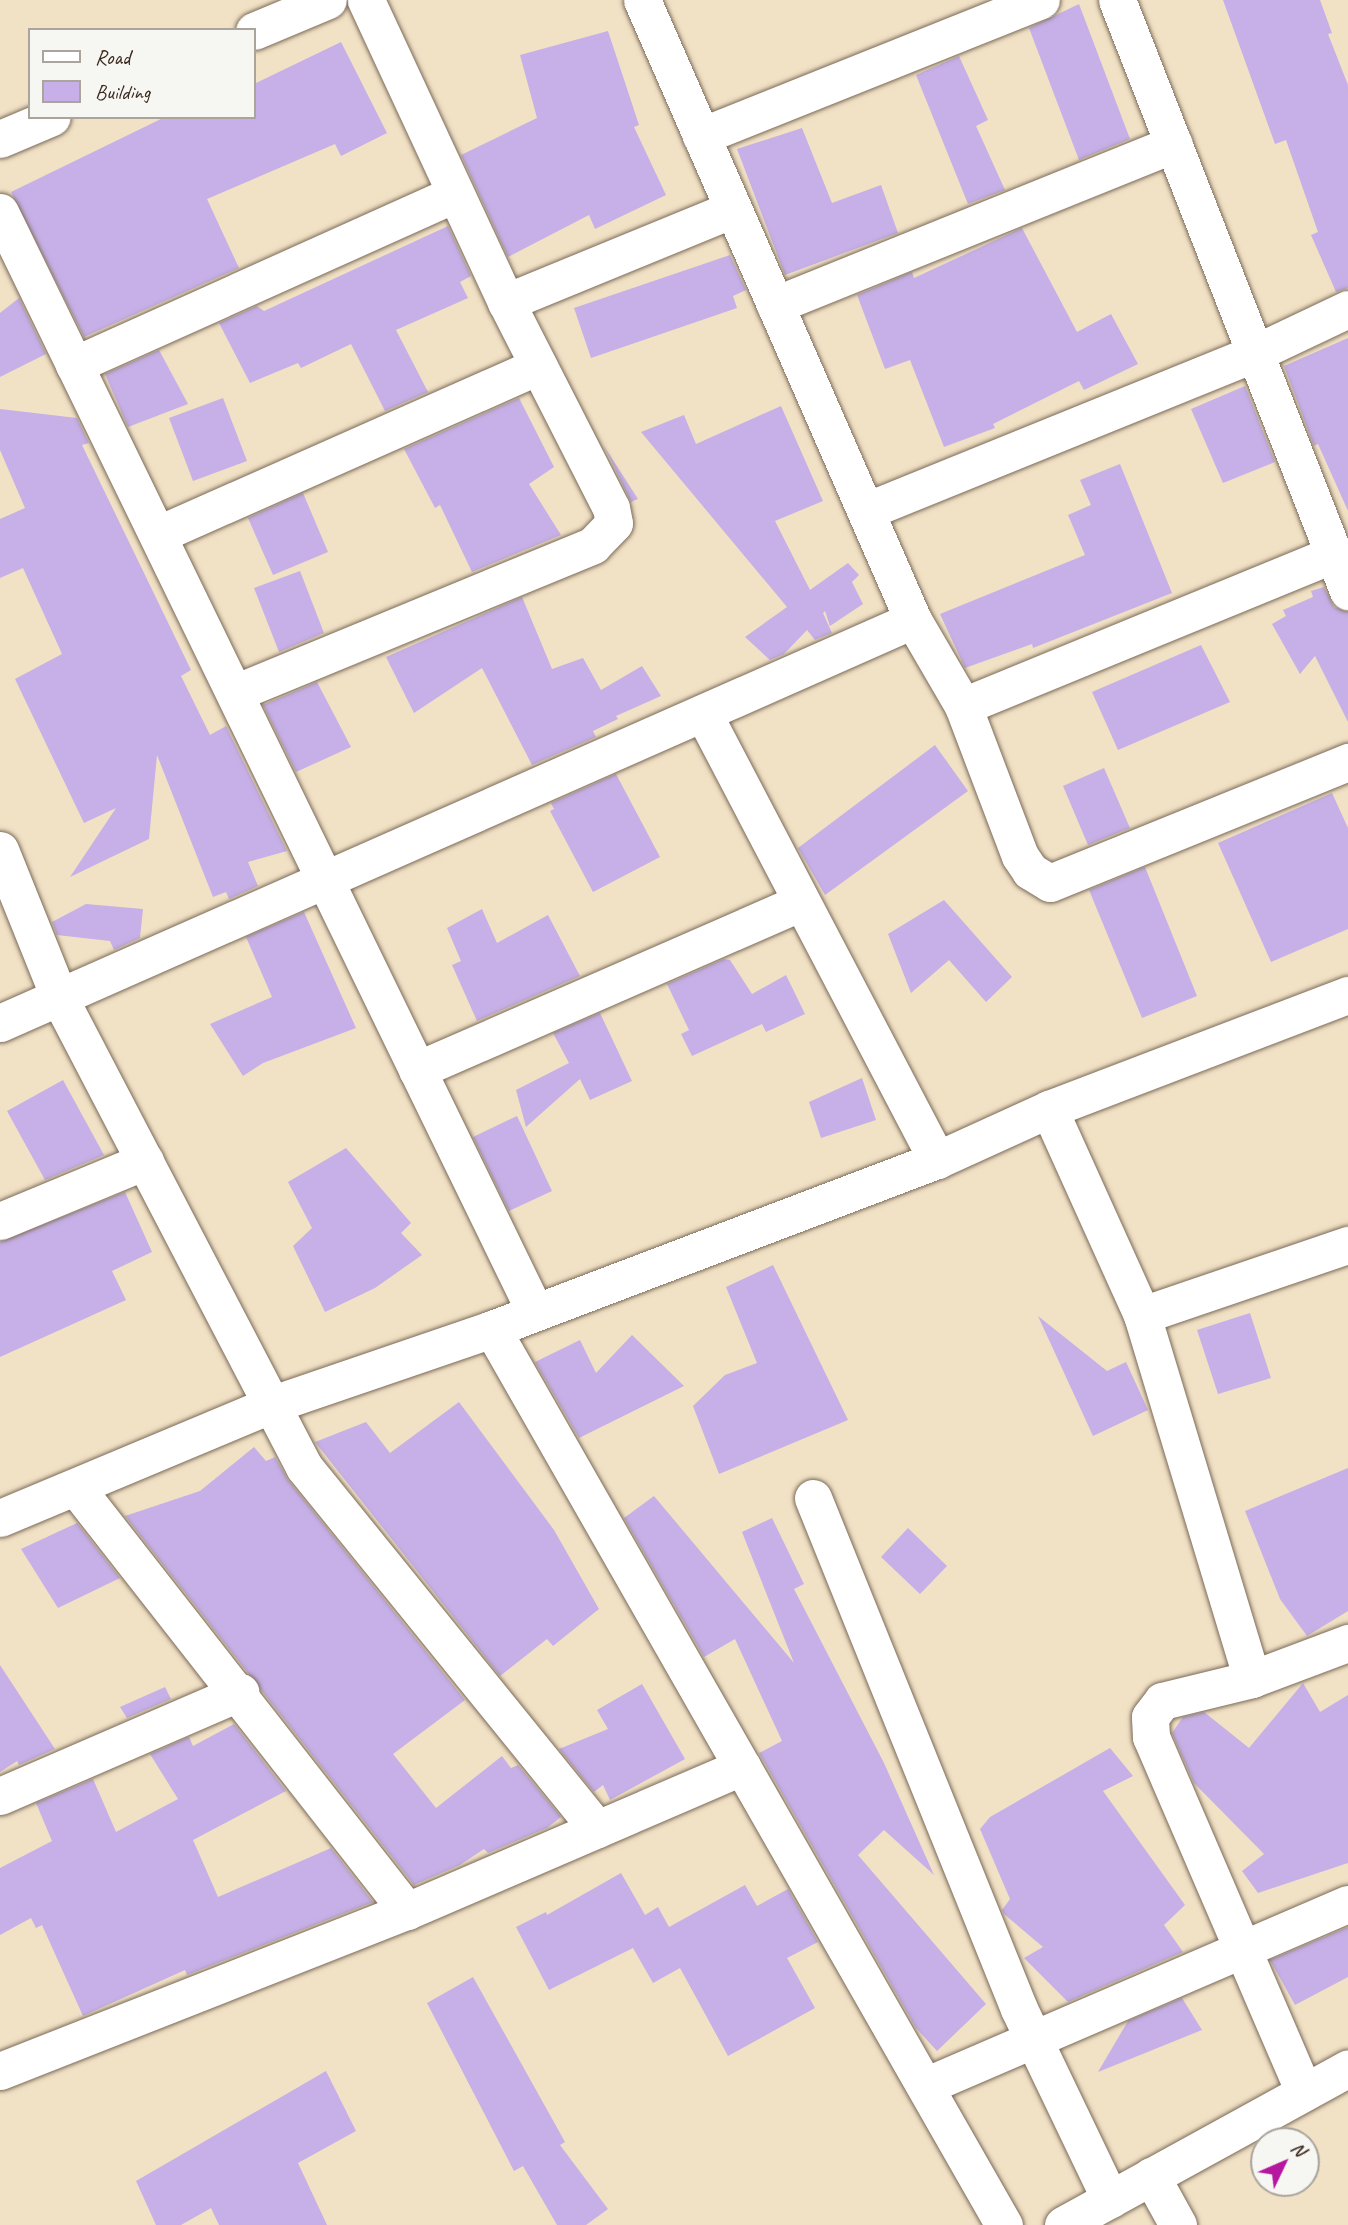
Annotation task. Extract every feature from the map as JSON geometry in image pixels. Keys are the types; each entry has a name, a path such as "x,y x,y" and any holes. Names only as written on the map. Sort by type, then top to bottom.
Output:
{"street":[{"path":"256,30 328,0"},
{"path":"237,692 593,545 608,533 614,523 611,508 506,302 366,0"},
{"path":"642,0 914,620 963,706 1020,856 1030,871 1050,883 1348,762"},
{"path":"701,136 1041,0"},
{"path":"1117,0 1348,591"},
{"path":"0,139 47,119"},
{"path":"775,306 1174,144"},
{"path":"75,365 455,194"},
{"path":"506,302 733,209"},
{"path":"0,212 237,692 325,881 534,1310"},
{"path":"866,511 1255,353 1348,309"},
{"path":"159,534 539,366"},
{"path":"963,706 1334,554"},
{"path":"0,1023 60,999 914,620"},
{"path":"703,713 937,1160"},
{"path":"0,850 60,999 304,1467 597,1829"},
{"path":"417,1070 801,902"},
{"path":"0,1518 77,1489 270,1405 492,1329 534,1310 937,1160 1049,1109 1348,995"},
{"path":"1049,1109 1142,1315 1252,1679"},
{"path":"0,1221 145,1161"},
{"path":"1142,1315 1348,1245"},
{"path":"492,1329 1004,2225"},
{"path":"77,1489 240,1692 407,1911"},
{"path":"813,1498 1033,2039 1110,2199"},
{"path":"1304,2092 1151,1737 1150,1717 1162,1701 1252,1679 1348,1643"},
{"path":"0,1796 240,1692"},
{"path":"0,2071 407,1911 741,1767"},
{"path":"925,2086 1244,1952 1348,1904"},
{"path":"1063,2225 1348,2068"},
{"path":"1151,2176 1178,2225"}],"building":[{"path":"1223,0 1320,0 1332,33 1328,34 1348,85 1348,288 1336,292 1311,235 1318,232 1286,140 1275,144"},
{"path":"1079,4 1130,139 1079,160 1029,28"},
{"path":"608,31 639,125 634,127 666,195 595,229 589,215 508,257 461,155 537,118 520,55"},
{"path":"341,42 387,133 341,156 335,144 207,199 239,268 84,337 11,192 161,119 256,119 256,83"},
{"path":"959,56 988,120 976,126 1005,190 968,204 916,75"},
{"path":"802,128 832,203 881,185 898,233 785,275 737,149"},
{"path":"448,226 471,276 460,282 468,298 396,330 428,392 385,411 351,344 301,368 298,363 250,383 219,323 257,306 264,311"},
{"path":"1022,228 1077,332 1111,314 1138,364 1084,390 1079,381 993,424 995,428 944,447 910,360 885,369 857,295 912,272 914,278"},
{"path":"730,255 746,290 733,296 737,308 591,358 574,308"},
{"path":"19,298 46,354 0,377 0,313"},
{"path":"1348,338 1348,511 1318,444 1314,446 1284,366"},
{"path":"159,350 188,404 128,427 105,374"},
{"path":"1245,386 1275,462 1223,483 1191,409"},
{"path":"223,398 247,461 193,481 169,418"},
{"path":"519,398 554,467 529,484 561,535 472,572 440,505 435,508 404,449"},
{"path":"781,406 823,501 775,521 810,590 848,563 859,575 852,582 863,604 830,626 825,611 823,613 832,633 815,640 807,630 784,654 770,660 745,637 787,607 641,432 684,415 696,444"},
{"path":"0,409 77,418 89,443 82,445 191,670 181,676 210,735 226,726 287,851 248,862 258,886 229,899 226,892 213,897 157,755 149,839 70,877 116,808 84,823 15,679 62,654 23,568 0,578 0,519 25,508 0,450"},
{"path":"604,446 638,499 631,502"},
{"path":"1120,464 1172,593 1033,648 1032,644 965,668 940,614 1085,555 1068,515 1091,505 1080,480"},
{"path":"303,493 328,552 273,575 248,518"},
{"path":"300,571 324,633 279,652 254,588"},
{"path":"1324,587 1334,607 1348,612 1348,722 1315,656 1300,674 1272,624 1286,616 1283,610 1313,597 1311,591"},
{"path":"522,597 552,669 583,658 601,690 642,666 661,696 616,716 618,719 593,731 596,737 532,765 482,668 414,713 386,657"},
{"path":"1201,645 1230,702 1118,750 1092,692"},
{"path":"317,682 351,747 296,772 263,705"},
{"path":"935,745 968,791 825,895 798,848"},
{"path":"1104,768 1130,828 1088,845 1063,786"},
{"path":"616,774 660,857 593,892 550,811 554,809 551,803"},
{"path":"1332,793 1348,828 1348,929 1271,962 1218,843"},
{"path":"1145,867 1197,996 1142,1018 1089,890"},
{"path":"944,900 1012,977 986,1002 949,960 911,993 888,934"},
{"path":"86,904 143,909 140,938 114,950 110,941 57,935 52,922"},
{"path":"482,909 497,943 548,915 580,976 477,1021 452,965 461,961 447,928"},
{"path":"304,912 356,1028 263,1063 243,1076 210,1024 272,997 246,937"},
{"path":"724,959 730,960 752,994 786,975 805,1014 766,1032 762,1024 692,1056 681,1034 689,1030 667,984"},
{"path":"600,1013 632,1081 590,1100 580,1079 526,1127 516,1090 569,1063 553,1033"},
{"path":"862,1078 876,1120 821,1138 809,1102"},
{"path":"63,1080 104,1155 45,1180 7,1111"},
{"path":"517,1116 552,1191 509,1211 473,1137"},
{"path":"346,1148 411,1223 401,1233 422,1255 375,1288 325,1312 293,1246 312,1228 288,1182"},
{"path":"125,1192 152,1252 112,1271 126,1300 0,1357 0,1242"},
{"path":"773,1265 848,1420 719,1474 693,1406 725,1375 757,1363 726,1287"},
{"path":"1250,1313 1271,1378 1218,1394 1197,1330"},
{"path":"1038,1316 1107,1371 1126,1362 1148,1410 1093,1436"},
{"path":"632,1335 684,1386 579,1438 535,1362 580,1340 596,1373"},
{"path":"459,1402 554,1530 599,1609 553,1646 547,1639 500,1676 315,1442 366,1422 390,1453"},
{"path":"254,1447 266,1461 275,1457 288,1480 465,1700 393,1754 436,1808 502,1756 511,1768 518,1765 561,1817 547,1828 488,1853 484,1849 460,1865 414,1885 125,1516 200,1491"},
{"path":"1348,1468 1348,1611 1307,1636 1280,1599 1245,1511"},
{"path":"654,1496 794,1663 742,1532 772,1518 804,1584 794,1589 884,1763 934,1875 884,1830 858,1855 986,2004 937,2051 916,2028 759,1753 782,1741 735,1639 704,1657 624,1518"},
{"path":"77,1523 120,1578 58,1608 21,1549"},
{"path":"908,1528 947,1566 920,1594 881,1557"},
{"path":"0,1665 55,1749 19,1765 17,1761 0,1772"},
{"path":"1303,1683 1320,1712 1348,1695 1348,1863 1258,1893 1242,1871 1264,1854 1194,1783 1172,1733 1183,1717 1204,1712 1249,1748"},
{"path":"642,1684 685,1759 610,1800 603,1785 594,1792 559,1749 608,1729 597,1710"},
{"path":"165,1687 171,1699 127,1718 120,1707"},
{"path":"234,1724 286,1791 193,1840 218,1897 331,1848 373,1902 187,1975 185,1970 83,2016 42,1925 36,1928 31,1918 0,1935 0,1868 52,1841 36,1803 93,1779 116,1832 178,1799 150,1754 189,1737 193,1746"},
{"path":"1110,1748 1133,1776 1103,1791 1185,1905 1164,1925 1183,1952 1068,2002 1024,1958 1043,1947 1004,1914 1002,1910 1010,1899 980,1829 990,1817"},
{"path":"621,1873 645,1915 658,1907 669,1927 745,1885 757,1906 788,1889 818,1942 787,1958 815,2008 728,2056 680,1968 653,1983 633,1948 549,1990 516,1927 546,1912 547,1915"},
{"path":"1348,1927 1348,1977 1295,2005 1270,1960"},
{"path":"473,1977 565,2142 560,2145 608,2209 586,2225 557,2225 523,2166 514,2171 427,2003"},
{"path":"1182,1998 1202,2030 1098,2072 1128,2021"},
{"path":"326,2071 356,2131 298,2163 327,2225 219,2225 211,2208 181,2225 156,2225 136,2181"}]}
